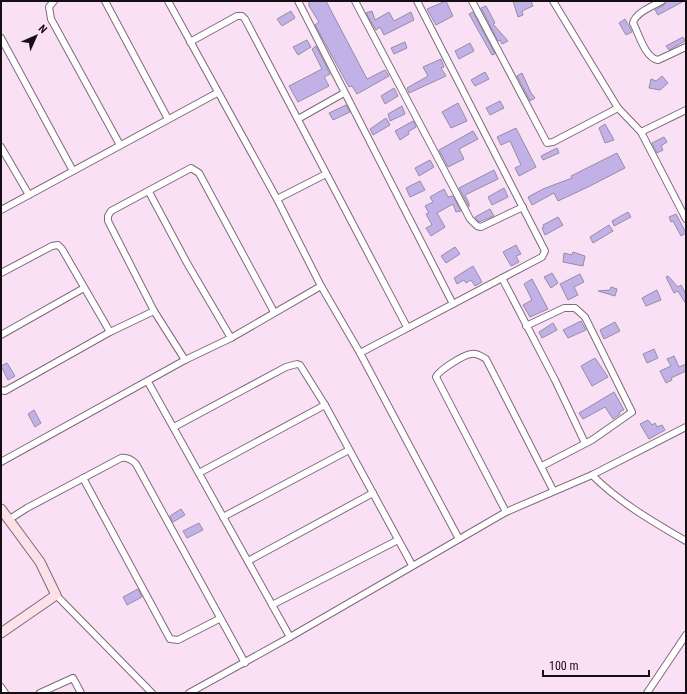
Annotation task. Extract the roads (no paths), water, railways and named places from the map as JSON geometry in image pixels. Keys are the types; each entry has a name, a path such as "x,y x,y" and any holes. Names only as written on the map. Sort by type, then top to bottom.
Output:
{"street":[{"path":"54,1 49,7 51,19 120,145"},
{"path":"105,1 168,119"},
{"path":"168,1 217,93 277,199 321,286 360,353 459,539"},
{"path":"298,1 453,304"},
{"path":"355,1 470,219 477,226 481,227 523,207"},
{"path":"360,353 406,327 542,257 545,251 417,1"},
{"path":"472,1 548,143 553,142 618,108"},
{"path":"662,1 642,12 634,20 648,54 654,59 658,60 686,47"},
{"path":"554,2 618,108 641,132 686,219"},
{"path":"190,42 238,16 242,16 245,19 406,327"},
{"path":"1,38 73,171"},
{"path":"1,210 217,93"},
{"path":"298,119 344,93"},
{"path":"641,132 686,110"},
{"path":"1,147 29,194"},
{"path":"185,360 154,311 108,221 108,216 111,211 149,192 190,168 197,170 274,312"},
{"path":"277,199 326,174"},
{"path":"149,192 187,263 231,338"},
{"path":"1,273 52,246 58,245 62,249 110,332"},
{"path":"502,278 585,444"},
{"path":"1,462 148,382 185,360 231,338 321,286"},
{"path":"1,335 84,288"},
{"path":"526,326 564,308 575,308 585,317 632,412 585,444 542,466"},
{"path":"1,390 5,391 110,332 154,311"},
{"path":"506,512 436,377 468,354 477,354 486,359 553,490"},
{"path":"174,427 286,367 297,364 303,367 412,565"},
{"path":"148,382 290,637"},
{"path":"199,473 325,405"},
{"path":"189,693 290,637 412,565 506,512 553,490 592,475 686,426"},
{"path":"224,517 349,450"},
{"path":"8,520 83,478 121,458 126,457 136,464 244,663"},
{"path":"592,475 618,497 686,541"},
{"path":"83,478 170,639 178,640 219,619"},
{"path":"248,561 373,493"},
{"path":"1,509 40,562 56,595 152,693"},
{"path":"272,605 398,540"},
{"path":"1,633 56,595"},
{"path":"647,693 686,635"},
{"path":"40,693 73,678 81,693"},
{"path":"1,687 5,693"}]}
